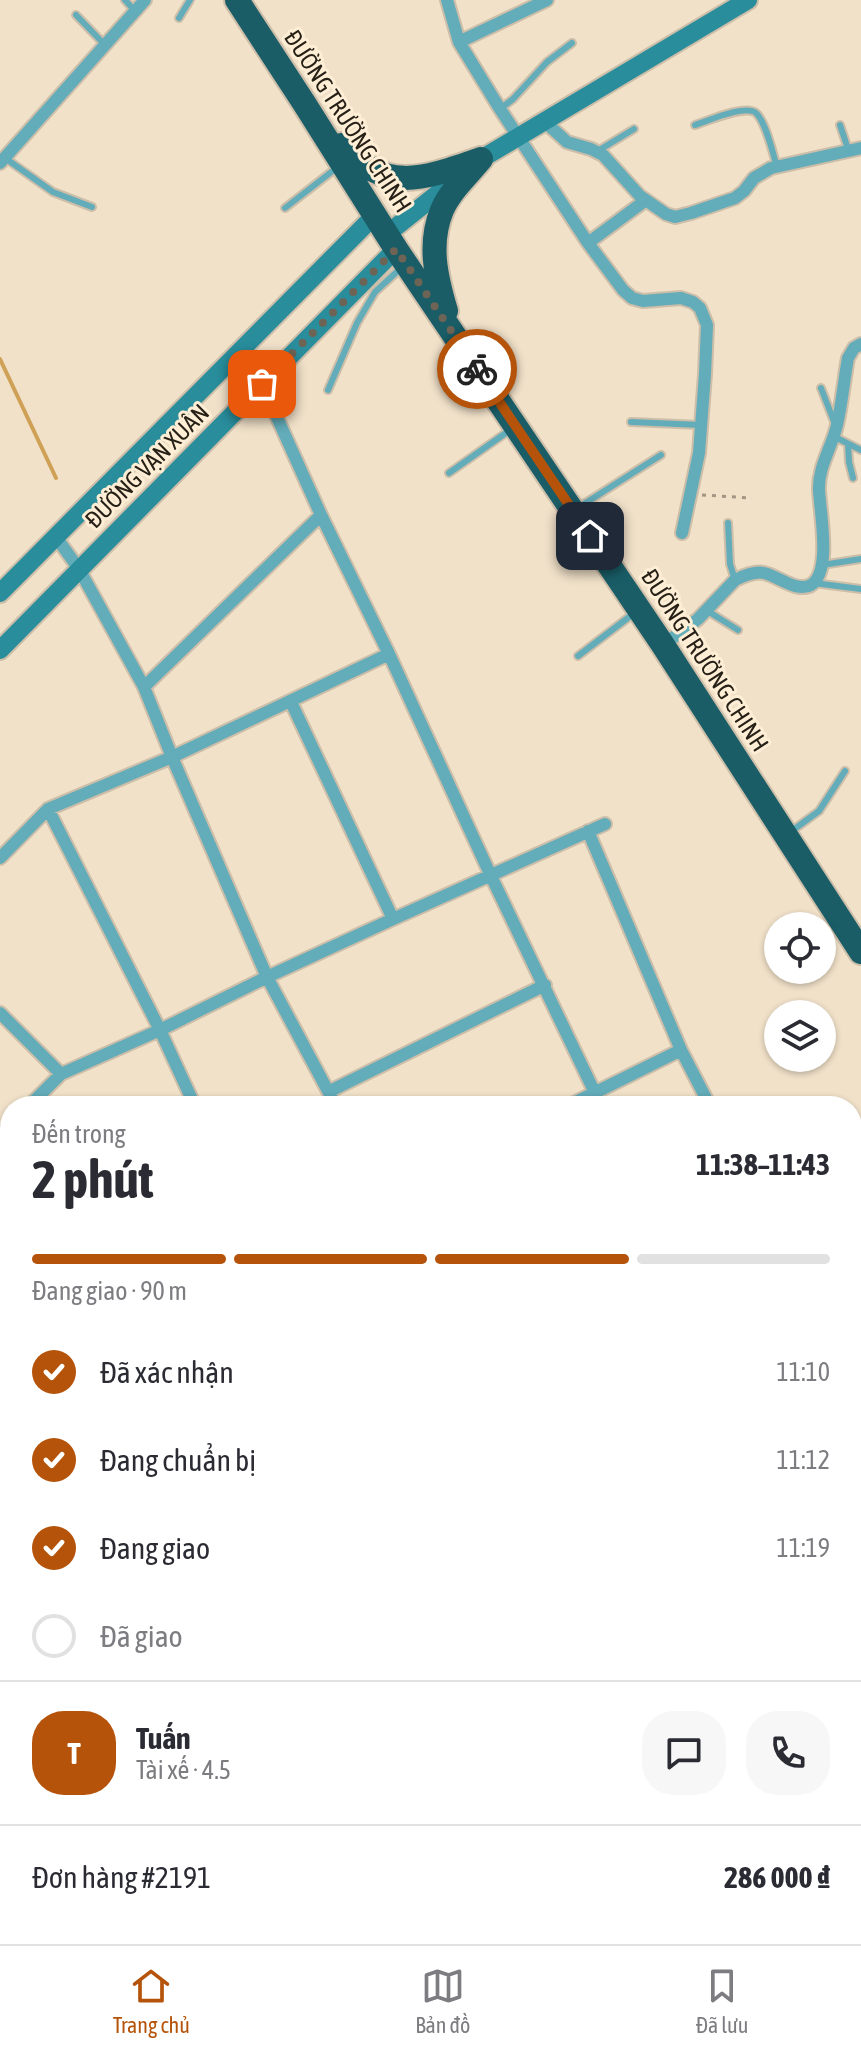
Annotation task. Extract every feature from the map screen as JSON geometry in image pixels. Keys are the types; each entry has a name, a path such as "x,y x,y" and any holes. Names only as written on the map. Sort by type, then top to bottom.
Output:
{"highway":[{"name":"ĐƯỜNG TRƯỜNG CHINH","path":"237,0 341,164 663,645 861,952"},
{"path":"304,103 363,166 381,174 409,179 430,176 481,159"},
{"path":"452,332 434,264 436,231 448,200 481,159"}],"street":[{"path":"2,160 145,0"},
{"path":"447,0 459,42 588,243 623,290 632,298 643,301 681,298 700,308 707,325 699,453 682,533"},
{"path":"459,42 547,0"},
{"name":"ĐƯỜNG VẠN XUÂN","path":"0,593 56,537 481,159 748,0"},
{"path":"544,121 567,142 603,155 646,200 675,217 735,198 763,171 854,149"},
{"path":"588,243 646,200"},
{"name":"ĐƯỜNG VẠN XUÂN","path":"0,650 262,384 391,240"},
{"path":"663,645 743,576 762,572 806,587 819,576 823,527 818,486 835,432 848,358 854,348 861,344"},
{"path":"262,384 595,1093"},
{"path":"144,687 321,515"},
{"path":"56,537 79,569 144,687 267,977 332,1096"},
{"path":"0,858 48,809 172,757 389,654"},
{"path":"291,702 393,919"},
{"path":"48,809 190,1096"},
{"path":"39,1096 61,1074 605,824"},
{"path":"588,831 681,1050 705,1096"},
{"path":"330,1091 545,985"},
{"path":"0,1013 61,1074"},
{"path":"589,1096 681,1050"}],"lane":[{"path":"125,0 135,11"},
{"path":"179,18 190,0"},
{"path":"76,15 105,45"},
{"path":"500,109 547,62 572,43"},
{"path":"695,125 732,112 749,110 756,113 777,167"},
{"path":"840,125 854,149"},
{"path":"596,152 634,129"},
{"path":"2,160 53,192 92,207"},
{"path":"285,208 341,164"},
{"path":"328,390 357,323 375,292 391,240"},
{"path":"821,388 835,432 848,444 861,450"},
{"path":"631,422 701,425"},
{"path":"449,473 516,426"},
{"path":"848,444 853,478"},
{"path":"573,511 661,455"},
{"path":"728,523 730,564 735,580"},
{"path":"822,565 861,559"},
{"path":"814,583 861,589"},
{"path":"578,656 639,609"},
{"path":"706,610 738,630"},
{"path":"786,835 819,811 845,771"}],"path":[{"path":"690,494 752,498"}],"waterway":[{"path":"0,359 56,478"}],"way so far":[{"path":"262,384 396,249 477,369"}],"route":[{"path":"477,369 590,536"}]}
